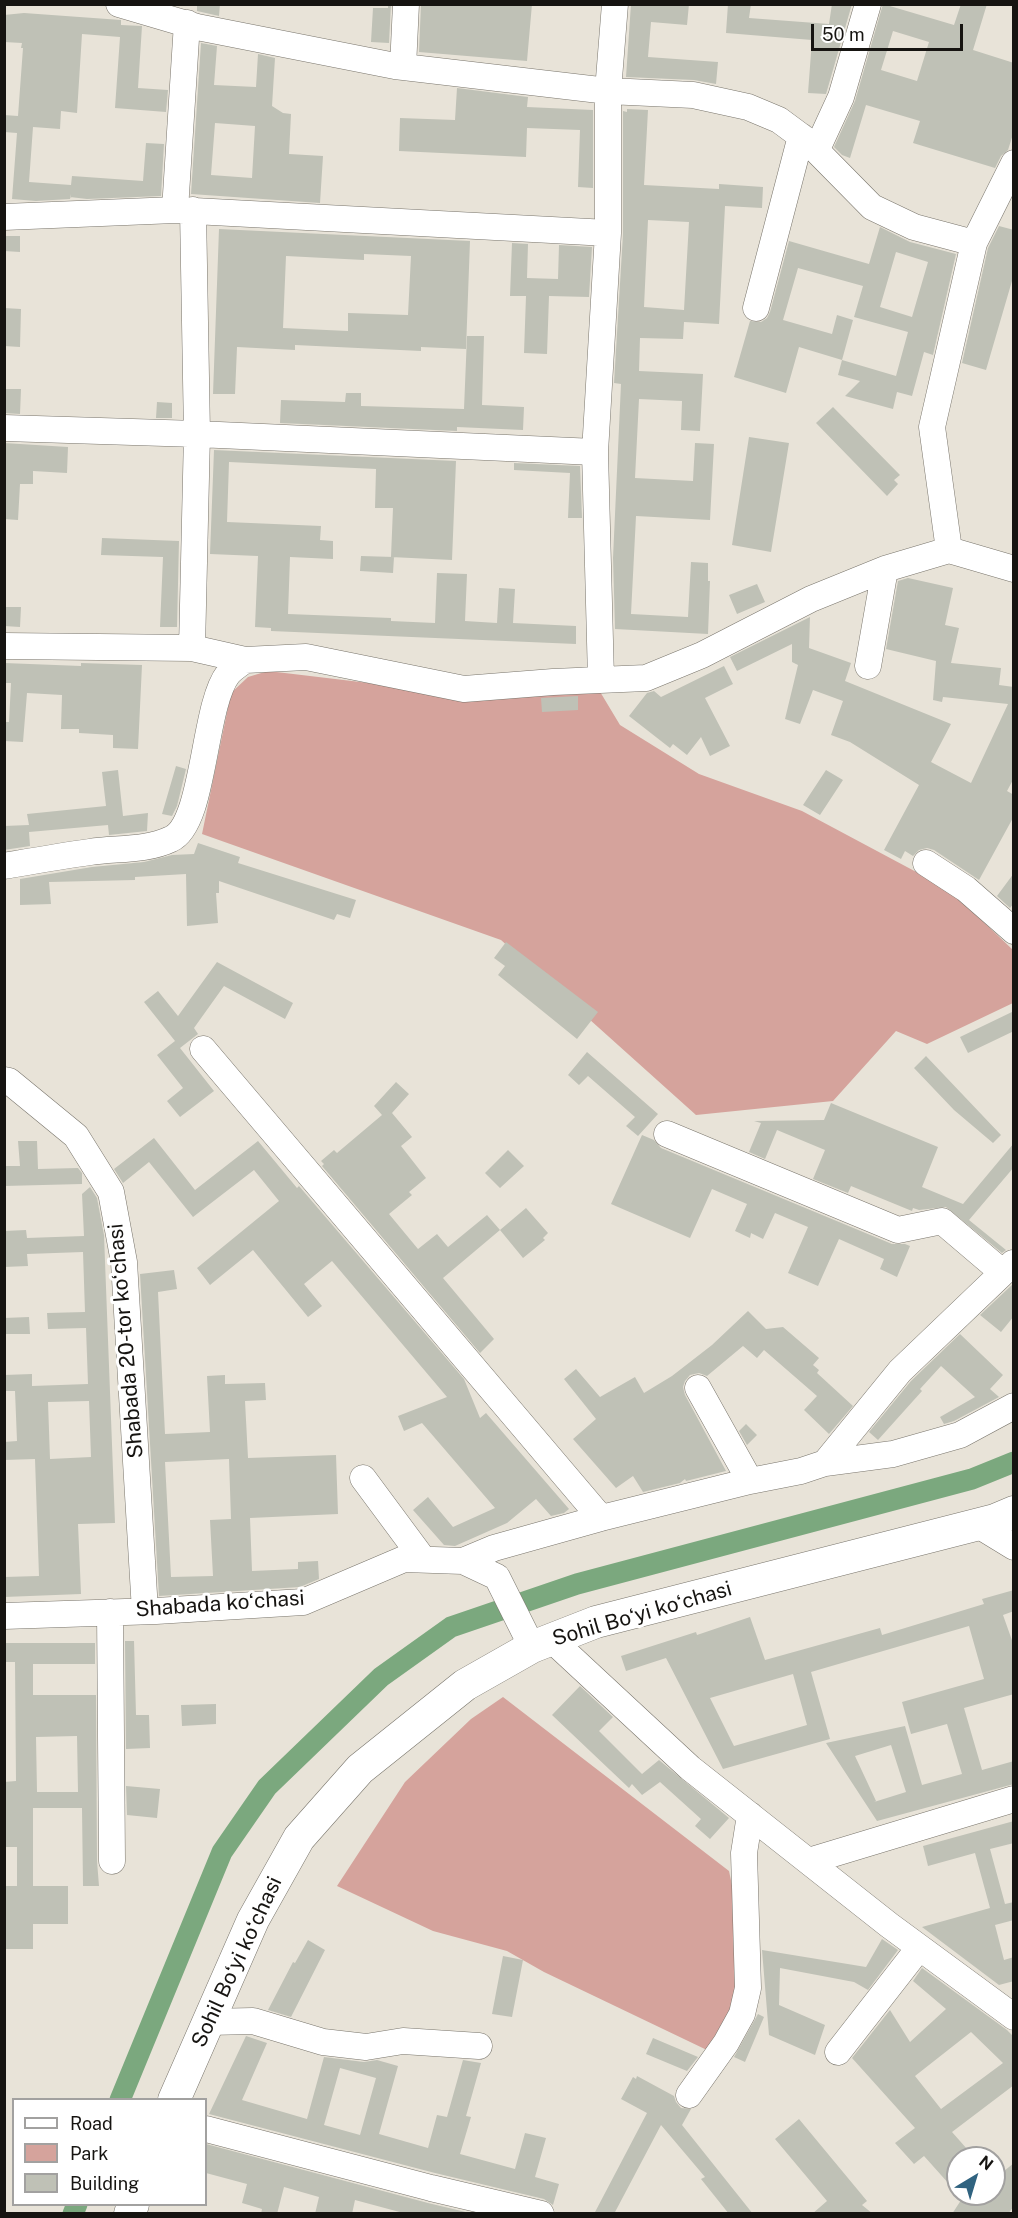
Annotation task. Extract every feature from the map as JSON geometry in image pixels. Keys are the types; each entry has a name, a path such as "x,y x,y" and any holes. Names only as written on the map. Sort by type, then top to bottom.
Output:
{"main road":[{"name":"Sohil Boʻyi koʻchasi","path":"175,2098 253,1920 298,1838 360,1769 465,1685 542,1643 597,1622 978,1525 1014,1512"}],"street":[{"path":"118,4 186,23 403,67 608,91 693,95 748,107 779,120 809,142 872,207 914,227 974,243"},
{"path":"403,67 406,4"},
{"path":"601,679 595,452 608,233 608,91 615,4"},
{"path":"756,308 809,142 841,97 868,4"},
{"path":"186,23 184,210 197,434 192,648"},
{"path":"949,550 932,427 974,243 1014,163"},
{"path":"4,217 184,210 608,233"},
{"path":"4,428 197,434 595,452"},
{"path":"4,646 192,648 245,660 306,657 464,689 646,678 702,655 811,599 885,569 949,550 1014,569"},
{"path":"868,666 885,569"},
{"path":"4,866 91,851 142,847 173,839 180,832 195,797 216,699 227,675 245,660"},
{"path":"926,863 966,890 1014,932"},
{"path":"203,1049 601,1518"},
{"name":"Shabada 20-tor koʻchasi","path":"4,1080 9,1081 76,1136 111,1192 124,1262 145,1611"},
{"path":"667,1134 897,1230 942,1221 1008,1267 900,1371 825,1463"},
{"path":"698,1388 750,1481"},
{"path":"463,1561 494,1548 601,1518 750,1481 801,1471 825,1463 893,1454 960,1435 1014,1406"},
{"path":"363,1478 423,1559"},
{"path":"978,1525 1014,1547"},
{"name":"Shabada koʻchasi","path":"4,1616 303,1602 404,1558 463,1561 497,1577 542,1643"},
{"path":"110,1612 112,1861"},
{"path":"542,1643 690,1768 920,1948 1014,2017"},
{"path":"808,1861 1014,1799"},
{"path":"688,2095 726,2043 742,2014 748,1988 744,1853 750,1815"},
{"path":"838,2052 920,1948"},
{"path":"208,2022 253,2021 323,2042 366,2047 403,2041 479,2046"},
{"path":"207,2129 431,2188 541,2214"}],"green space":[{"path":"268,671 461,694 599,690 620,725 699,774 802,811 950,890 1013,950 1013,1003 927,1044 896,1031 833,1101 696,1115 501,940 202,834 231,693 248,677"},
{"path":"503,1697 729,1871 737,1909 737,1990 724,2027 709,2051 544,1972 507,1951 433,1931 337,1886 405,1782 471,1719"}],"building":[{"path":"197,4 220,4 219,16 197,11"},
{"path":"388,4 391,4 389,43 371,42 373,8 388,8"},
{"path":"421,4 532,4 527,61 419,52"},
{"path":"631,4 689,4 687,25 651,22 648,57 718,62 716,84 694,80 626,77"},
{"path":"728,4 751,4 749,18 829,24 832,4 852,4 826,94 808,93 812,40 726,33"},
{"path":"883,4 954,25 961,4 987,4 973,50 1014,63 1014,131 1008,150 1001,156 995,168 913,143 920,121 866,105 850,158 842,155 834,147 855,101","holes":["893,31 929,42 917,81 881,70"]},
{"path":"24,13 121,20 121,25 142,26 138,88 168,90 166,112 115,108 120,37 82,34 77,113 61,111 60,129 33,127 29,182 71,185 72,176 143,181 146,143 164,144 161,196 87,199 70,197 70,199 36,201 12,199 17,133 4,132 4,115 18,116 23,48 21,48 22,43 4,42 4,15"},
{"path":"201,43 217,46 214,85 256,87 258,54 275,58 272,106 283,113 291,114 289,154 323,156 320,203 191,194","holes":["215,123 255,126 252,178 211,175"]},
{"path":"457,88 528,97 527,107 593,110 593,188 578,187 580,130 527,128 526,157 399,151 400,118 455,120"},
{"path":"627,109 648,110 644,185 719,189 719,184 763,187 762,208 725,206 719,324 684,322 683,339 640,338 639,371 703,374 700,431 681,430 682,401 639,399 635,478 693,481 695,443 714,444 710,520 636,516 631,614 688,617 691,562 708,563 708,581 710,581 708,634 615,629 613,558 621,384 614,383 623,234 623,111 627,112","holes":["648,220 689,222 684,310 644,307"]},
{"path":"999,226 1014,230 1014,274 986,370 962,363 988,248"},
{"path":"880,227 910,242 956,254 933,355 924,352 912,396 897,392 893,409 845,396 860,381 838,375 842,360 799,347 786,393 734,377 750,321 761,322 770,312 789,241 869,264","holes":["896,252 928,262 912,317 880,307","798,268 863,286 854,317 908,332 896,376 842,360 853,320 837,315 832,334 783,320"]},
{"path":"219,229 470,241 466,349 421,347 421,351 295,345 295,350 237,347 235,394 213,394","holes":["364,254 411,256 408,315 348,313 348,331 283,328 286,256 364,260"]},
{"path":"4,236 20,236 20,252 4,251"},
{"path":"512,243 528,244 527,278 558,279 559,245 592,247 589,297 549,296 547,354 524,353 526,296 510,296"},
{"path":"4,308 21,309 20,347 4,346"},
{"path":"467,336 484,336 482,405 524,407 523,430 457,427 457,431 280,423 281,400 345,402 346,393 361,393 361,406 464,409"},
{"path":"4,389 21,389 20,414 4,413"},
{"path":"157,402 172,403 172,418 156,418"},
{"path":"833,407 900,475 894,480 898,484 887,496 816,423"},
{"path":"749,437 789,443 771,552 732,545"},
{"path":"4,443 68,447 67,473 33,471 33,484 20,484 18,520 4,519"},
{"path":"214,450 456,461 452,560 391,557 393,508 375,508 376,469 229,462 227,522 321,526 320,540 333,541 333,559 290,557 288,614 391,618 391,621 435,623 437,573 467,574 465,621 497,623 499,588 515,589 513,623 576,626 576,644 271,631 271,628 255,627 258,556 210,554"},
{"path":"514,463 580,466 582,518 568,518 570,473 514,470"},
{"path":"102,538 179,541 177,627 160,627 163,557 101,555"},
{"path":"361,556 394,557 393,573 360,571"},
{"path":"908,578 953,588 945,625 959,628 951,663 1001,668 999,685 1014,687 1014,778 1007,791 1014,795 1014,816 979,880 934,850 927,848 919,850 913,856 905,851 901,859 884,850 919,785 850,742 831,735 843,701 813,690 800,724 785,719 798,665 792,662 792,644 737,671 730,657 810,617 809,648 851,663 845,681 951,724 931,762 971,783 1008,704 943,697 942,702 933,700 936,661 886,649 898,581"},
{"path":"757,584 765,602 737,614 729,595"},
{"path":"4,607 21,607 20,627 4,626"},
{"path":"4,663 81,666 81,663 142,665 138,749 113,748 113,735 79,733 79,729 61,729 62,695 27,693 23,742 4,741 4,722 9,722 11,683 4,683"},
{"path":"724,666 733,684 705,698 730,746 710,756 701,737 687,755 673,744 670,748 629,716 647,693 654,691 661,697"},
{"path":"578,696 578,710 542,712 541,698"},
{"path":"176,766 186,769 177,806 172,816 162,814"},
{"path":"118,770 123,816 148,813 147,831 109,835 108,825 29,832 30,846 4,850 4,826 29,825 27,814 106,806 102,772"},
{"path":"826,770 843,780 820,815 803,805"},
{"path":"198,843 240,857 238,863 356,900 350,918 337,914 334,920 219,881 219,893 216,893 218,923 187,926 186,874 135,877 135,880 49,882 51,904 20,905 20,879 92,867 144,862 172,855 194,854"},
{"path":"1014,873 1014,903 1010,908 997,896"},
{"path":"506,942 598,1012 577,1039 498,975 505,966 494,958"},
{"path":"217,962 293,1003 285,1019 224,986 194,1028 198,1034 180,1048 214,1091 180,1117 167,1101 183,1088 157,1055 175,1041 144,1002 158,991 178,1016"},
{"path":"1014,1011 1014,1031 968,1053 960,1037"},
{"path":"587,1052 658,1114 638,1136 626,1126 635,1117 588,1076 579,1085 568,1075"},
{"path":"926,1056 1001,1135 993,1143 954,1110 914,1068"},
{"path":"396,1082 409,1094 392,1113 412,1137 401,1146 426,1178 409,1192 412,1195 389,1214 418,1249 437,1234 448,1247 487,1215 500,1230 443,1278 494,1339 480,1353 322,1166 324,1164 321,1161 334,1150 337,1153 382,1115 374,1106"},
{"path":"831,1103 938,1147 922,1187 963,1204 1014,1143 1014,1167 969,1220 1006,1250 1002,1253 946,1207 919,1210 913,1208 912,1211 851,1186 848,1193 813,1179 825,1150 777,1130 765,1159 749,1152 761,1123 754,1121 824,1120"},
{"path":"642,1135 654,1140 661,1148 892,1244 910,1246 897,1277 880,1269 884,1259 839,1239 818,1286 788,1273 808,1227 775,1213 763,1239 751,1233 750,1238 735,1231 747,1204 712,1189 690,1238 611,1204"},
{"path":"154,1138 195,1190 258,1141 464,1379 480,1418 486,1413 569,1509 564,1513 551,1516 536,1499 507,1523 455,1546 444,1545 413,1510 428,1497 453,1527 495,1508 422,1423 404,1431 398,1416 447,1397 332,1261 304,1284 322,1306 308,1317 253,1250 210,1285 197,1268 279,1201 254,1170 193,1217 149,1162 123,1183 114,1169"},
{"path":"18,1141 37,1141 38,1169 78,1168 82,1173 82,1184 4,1186 4,1166 20,1166"},
{"path":"508,1150 524,1166 500,1188 485,1173"},
{"path":"90,1187 97,1198 104,1235 115,1523 78,1524 81,1594 4,1597 4,1577 39,1576 35,1459 4,1460 4,1442 17,1441 15,1391 4,1391 4,1375 32,1374 32,1386 88,1384 86,1328 48,1329 47,1313 85,1312 83,1252 27,1254 28,1266 4,1267 4,1231 26,1230 27,1238 84,1236 82,1194","holes":["89,1401 91,1457 50,1459 48,1402"]},
{"path":"526,1208 548,1233 543,1238 545,1240 523,1258 500,1230"},
{"path":"174,1270 177,1289 158,1292 165,1434 210,1432 207,1376 225,1375 225,1384 265,1383 266,1400 245,1401 248,1458 336,1455 338,1514 250,1518 252,1571 298,1569 298,1562 318,1561 319,1579 300,1587 159,1596 140,1274","holes":["229,1459 231,1519 210,1520 213,1576 171,1577 165,1462"]},
{"path":"1014,1283 1014,1316 1001,1332 980,1315"},
{"path":"748,1311 766,1329 783,1327 819,1358 813,1365 819,1370 817,1373 853,1406 829,1434 804,1410 817,1396 764,1350 757,1358 743,1346 707,1376 699,1373 690,1375 683,1387 685,1395 726,1471 686,1481 685,1479 680,1483 643,1492 633,1476 616,1488 573,1439 596,1419 564,1379 576,1369 600,1397 635,1377 644,1393 672,1376 712,1345"},
{"path":"29,1317 30,1334 4,1334 4,1318"},
{"path":"960,1334 1003,1375 990,1389 999,1397 944,1424 940,1417 975,1397 941,1366 878,1440 869,1432 911,1381"},
{"path":"746,1424 757,1435 747,1445 739,1431"},
{"path":"1014,1590 1014,1611 1003,1615 1014,1646 1014,1694 964,1708 982,1770 1014,1761 1014,1784 877,1821 826,1743 905,1726 922,1785 962,1774 947,1724 911,1734 902,1702 984,1679 969,1626 811,1672 830,1739 723,1769 666,1658 626,1671 621,1656 696,1632 697,1635 750,1617 765,1660 880,1628 882,1635 984,1604 982,1599","holes":["793,1674 807,1725 734,1746 710,1698","891,1745 906,1792 874,1802 876,1801 855,1756"]},
{"path":"125,1641 134,1641 136,1715 149,1715 150,1748 126,1749"},
{"path":"4,1643 95,1643 95,1664 33,1664 33,1695 96,1695 99,1886 83,1886 82,1808 33,1808 33,1886 68,1886 68,1924 33,1924 33,1949 4,1949 4,1886 17,1886 17,1847 4,1847 4,1782 16,1781 15,1662 4,1662","holes":["77,1736 78,1792 37,1792 36,1737"]},
{"path":"580,1686 613,1717 599,1731 642,1774 659,1760 729,1818 710,1839 695,1826 701,1819 660,1782 642,1795 632,1784 629,1788 552,1715"},
{"path":"216,1704 216,1724 182,1726 181,1705"},
{"path":"126,1786 160,1789 157,1818 127,1815"},
{"path":"1014,1821 1014,1843 990,1849 1005,1904 1014,1902 1014,1920 995,1925 1004,1960 1014,1957 1014,1981 999,1985 922,1927 990,1908 975,1853 928,1866 923,1846"},
{"path":"882,1939 898,1950 868,1990 854,1982 780,1968 779,2005 825,2025 815,2055 769,2035 762,1950 866,1967"},
{"path":"308,1940 325,1950 291,2017 268,2010 293,1962 295,1963"},
{"path":"503,1956 523,1960 512,2017 492,2014"},
{"path":"922,1968 1014,2037 1014,2085 952,2132 964,2146 946,2146 946,2181 924,2156 914,2164 895,2143 915,2128 852,2058 890,2010 910,2042 946,2009 913,1981","holes":["971,2032 1003,2063 941,2109 915,2076"]},
{"path":"758,2014 764,2017 745,2062 734,2057"},
{"path":"246,2036 267,2043 242,2100 307,2119 324,2057 364,2062 377,2060 398,2066 379,2134 428,2148 437,2115 447,2117 463,2060 481,2063 466,2116 471,2117 460,2154 515,2169 525,2133 546,2138 535,2177 559,2184 553,2205 544,2199 209,2114","holes":["340,2068 376,2078 360,2135 324,2125"]},
{"path":"653,2038 698,2057 687,2071 646,2054"},
{"path":"637,2076 674,2096 681,2108 691,2109 682,2125 753,2214 729,2214 701,2179 705,2177 661,2125 614,2214 594,2214 647,2113 621,2099 633,2077 636,2079"},
{"path":"799,2119 867,2201 862,2205 873,2214 812,2214 827,2201 775,2139"},
{"path":"207,2144 474,2214 407,2214 355,2200 352,2214 315,2214 319,2197 284,2187 277,2214 261,2214 262,2209 242,2203 247,2184 207,2173"},
{"path":"1014,2163 1014,2206 1008,2214 952,2214 957,2206 1006,2206 1006,2169"}],"waterway":[{"path":"121,2098 222,1852 267,1787 381,1677 451,1627 577,1584 972,1479 1014,1462"},
{"path":"73,2214 76,2206"}]}
